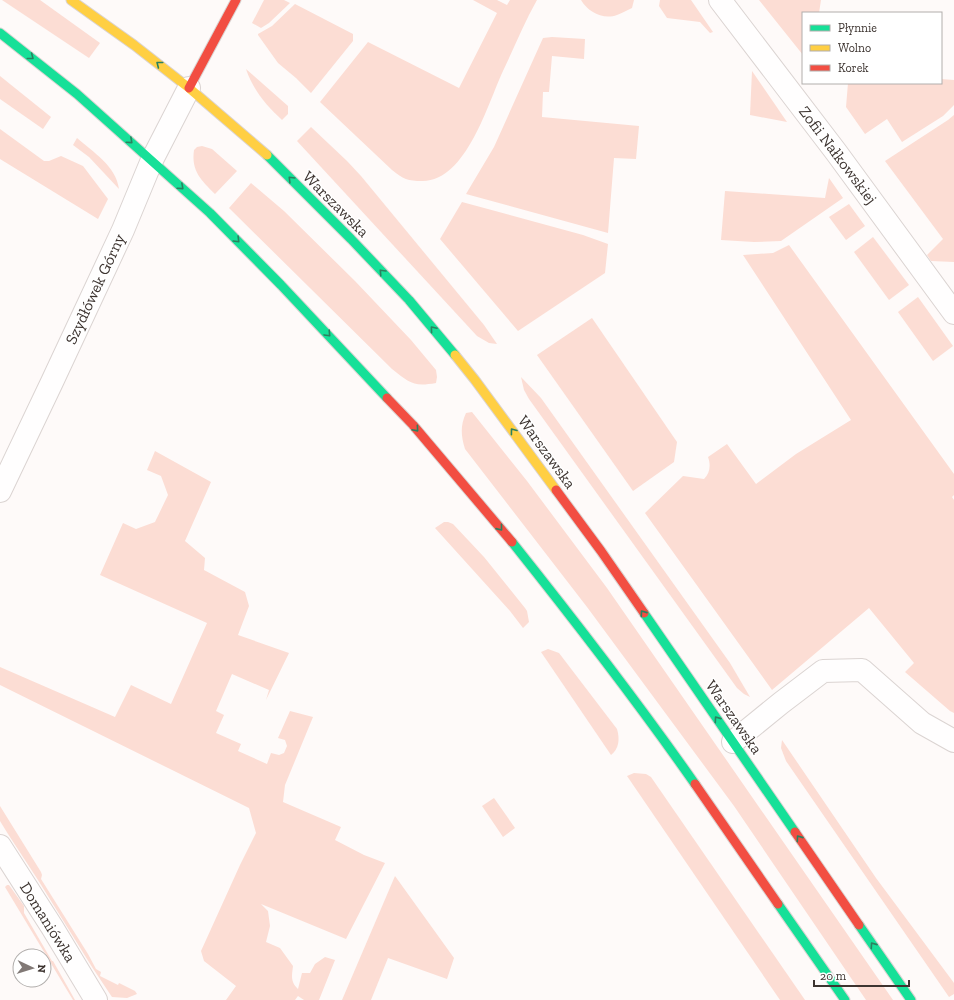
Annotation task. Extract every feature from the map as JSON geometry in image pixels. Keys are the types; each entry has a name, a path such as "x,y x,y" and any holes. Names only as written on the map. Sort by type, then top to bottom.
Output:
{"main road":[{"name":"Warszawska","path":"71,0 134,45 189,88 265,153 351,239 409,300 476,380 601,551 911,1000"},
{"path":"189,88 236,0"},
{"path":"0,33 77,94 210,213 298,302 413,425 491,516 562,604 660,735 845,1000"}],"street":[{"name":"Zofii Nałkowskiej","path":"720,0 848,168 954,313"},
{"name":"Szydłówek Górny","path":"0,491 123,230 152,160 189,88"},
{"path":"733,742 823,671 862,670 922,723 954,741"},
{"name":"Domaniówka","path":"0,846 52,927 96,1000"}],"shaded area":[{"path":"2,0 40,0 100,43 89,58"},
{"path":"264,0 284,0 290,3 269,23 261,28 252,23"},
{"path":"473,0 497,0 507,5 510,0 537,0 523,27 482,120 463,155 451,169 437,178 422,181 406,179 399,176 392,170 320,102 368,42 459,88 497,13"},
{"path":"581,0 634,0 632,8 617,15 601,16 588,8"},
{"path":"660,0 691,0 713,32 710,33 700,22 667,18 659,6"},
{"path":"759,0 821,0 819,12 802,12 802,54"},
{"path":"295,4 353,34 353,41 311,93 278,63 258,35 272,26"},
{"path":"552,37 585,39 584,59 552,56 549,92 543,92 542,117 639,126 636,159 614,158 608,233 466,194 494,147 543,38"},
{"path":"246,69 288,106 288,114 282,120 261,97 252,84"},
{"path":"752,71 787,122 750,115"},
{"path":"0,76 51,117 43,129 0,99"},
{"path":"942,79 954,80 954,105 943,116 902,142 887,119 865,134 846,107 848,84 942,84"},
{"path":"954,115 954,262 931,261 927,255 943,239 885,161"},
{"path":"311,127 361,176 484,325 497,344 489,343 477,336 297,141"},
{"path":"0,129 44,161 49,161 61,156 83,166 108,199 98,219 0,159"},
{"path":"77,138 103,160 114,173 119,189 89,157 73,145"},
{"path":"202,146 212,149 237,171 215,194 198,175 194,164 194,150 197,147"},
{"path":"829,178 843,198 781,241 754,242 721,240 725,191 825,198"},
{"path":"251,183 284,211 355,281 411,340 436,370 436,383 412,383 392,369 229,208"},
{"path":"462,202 583,235 608,244 605,273 518,331 440,239"},
{"path":"849,204 865,226 846,240 829,217"},
{"path":"873,237 909,285 889,300 854,252"},
{"path":"789,245 954,474 954,495 952,497 954,500 954,713 905,672 914,663 869,608 772,690 645,513 683,476 704,479 708,474 709,469 708,457 727,444 756,484 796,454 851,420 743,255 773,253"},
{"path":"918,297 953,346 933,361 898,312"},
{"path":"592,318 677,442 674,462 633,491 537,355"},
{"path":"521,377 541,398 730,663 750,697 737,688 529,399 524,390"},
{"path":"472,412 527,481 607,588 893,1000 866,1000 734,806 587,607 465,449 462,427 466,413"},
{"path":"155,451 211,482 185,541 205,558 204,570 245,592 249,606 238,635 289,653 266,700 269,690 232,674 216,711 224,715 216,733 241,744 238,751 267,764 271,753 279,755 284,753 287,746 285,740 278,738 290,711 313,717 285,785 283,802 341,827 335,840 364,855 385,863 346,939 261,904 268,911 270,926 266,942 280,948 293,966 293,981 298,989 302,973 310,973 315,964 325,957 335,960 319,1000 304,1000 298,996 295,1000 226,1000 236,986 204,961 201,951 256,833 249,808 0,685 0,667 115,717 131,685 171,704 207,623 100,575 123,523 136,529 155,522 168,495 161,476 147,470"},
{"path":"444,522 453,524 484,557 525,608 529,622 523,628 510,611 435,528"},
{"path":"548,649 559,653 617,729 618,744 616,750 611,755 541,652"},
{"path":"782,740 876,878 954,983 954,994 949,997 786,761 781,748"},
{"path":"634,773 646,774 651,777 805,1000 780,1000 627,776"},
{"path":"494,798 515,828 503,837 482,806"},
{"path":"0,806 41,872 41,879 96,969 101,972 100,976 118,985 119,983 135,991 137,994 127,998 112,997 0,821"},
{"path":"395,876 454,958 447,979 388,958 371,1000 342,1000"},
{"path":"9,885 24,906 24,913 44,948 42,948 5,887"},
{"path":"52,961 75,1000 73,1000 52,965"}],"traffic: fast":[{"path":"0,33 77,94 210,213 281,285 387,398"},
{"path":"267,155 351,239 409,300 455,355"},
{"path":"512,542 651,722 695,784"},
{"path":"644,613 795,832"},
{"path":"778,904 845,1000"},
{"path":"859,925 911,1000"}],"traffic: slow":[{"path":"71,0 134,45 189,88 267,155"},
{"path":"455,355 556,490"}],"traffic: jam":[{"path":"189,88 236,0"},
{"path":"387,398 413,425 512,542"},
{"path":"556,490 644,613"},
{"path":"695,784 778,904"},
{"path":"795,832 859,925"}]}
